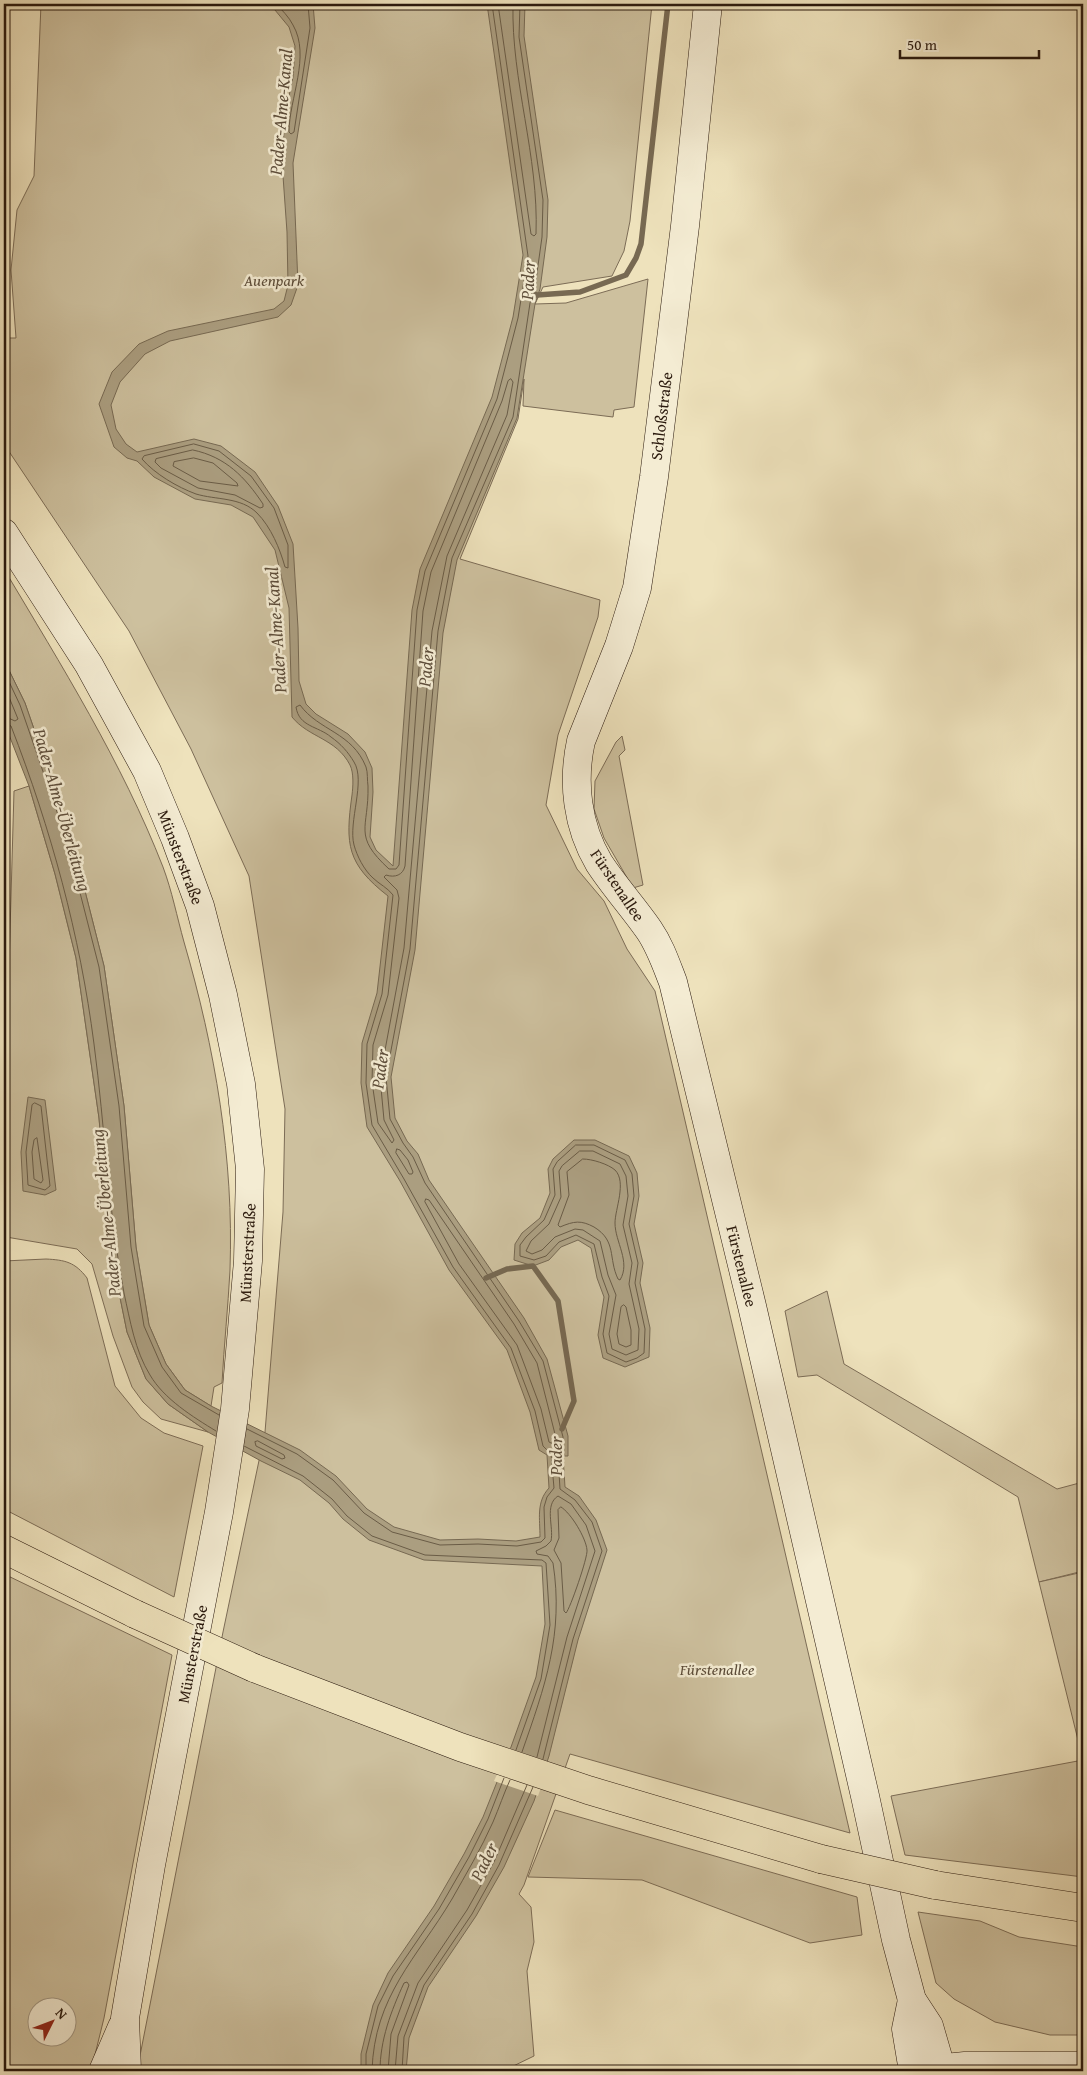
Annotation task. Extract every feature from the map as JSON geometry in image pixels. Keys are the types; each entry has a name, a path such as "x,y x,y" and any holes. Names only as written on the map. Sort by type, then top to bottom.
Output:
{"highway":[{"path":"4,1549 135,1614 254,1668 460,1747 588,1790 821,1859 935,1885 1083,1908"}],"street":[{"name":"Schloßstraße","path":"581,817 577,799 577,762 581,741 628,620 637,588 648,516 684,226 708,4"},
{"name":"Münsterstraße","path":"4,533 89,665 147,771 175,838 200,906 223,994 241,1084 250,1169 248,1262 235,1409 219,1512 151,1865 125,2018 126,2071"},
{"name":"Fürstenallee","path":"581,817 598,862 650,932 674,982 752,1306 865,1796 896,1940 912,2000 929,2026 928,2070"},
{"name":"Münsterstraße","path":"103,2071 125,2018"},
{"path":"928,2070 1083,2066"}],"green space":[{"name":"Auenpark","path":"41,4 652,4 630,221 624,251 612,276 543,287 535,304 566,303 648,279 634,407 614,410 613,417 523,406 524,379 518,419 460,559 600,600 598,617 558,735 546,805 577,869 604,901 627,949 655,991 850,1833 570,1754 524,1885 519,1894 531,1907 534,1942 527,1971 534,2056 503,2071 137,2071 223,1632 265,1432 283,1212 285,1109 249,876 191,749 129,631 4,444 4,338 16,338 11,270 17,210 34,176"},
{"path":"4,569 90,715 147,828 172,895 205,1022 220,1104 225,1145 230,1228 230,1270 222,1383 214,1387 211,1406 185,1390 166,1364 149,1325 136,1247 124,1106 104,966 71,836 25,703 4,660"},
{"path":"622,736 625,750 619,756 643,885 633,888 604,838 594,809 595,781 616,742"},
{"path":"29,786 55,874 76,958 99,1118 110,1248 127,1332 146,1379 168,1404 208,1432 161,1419 143,1402 132,1387 113,1336 92,1264 77,1249 6,1237 4,1232 4,1143 14,791"},
{"path":"59,1260 74,1265 87,1278 115,1386 141,1418 164,1433 203,1446 174,1597 4,1509 4,1261"},
{"path":"827,1291 844,1364 1057,1489 1083,1482 1083,1571 1039,1582 1018,1497 817,1375 798,1377 785,1311"},
{"path":"1083,1572 1083,1738 1078,1740 1039,1582"},
{"path":"4,1574 172,1655 104,2018 91,2071 4,2071"},
{"path":"1083,1760 1083,1877 905,1855 891,1796"},
{"path":"555,1810 857,1897 862,1935 810,1943 642,1880 528,1877"},
{"path":"918,1912 980,1921 1019,1937 1083,1947 1083,2035 1050,2035 995,2022 954,1999 936,1983"}],"water":[{"path":"270,4 313,4 315,28 293,163 298,285 291,305 278,317 170,341 145,354 120,382 111,405 116,429 126,444 137,452 194,439 221,446 255,472 278,506 293,544 299,681 306,704 316,714 348,734 365,752 372,768 373,792 370,837 376,850 393,866 412,610 420,569 492,397 513,317 523,255 487,4 525,4 524,36 548,200 547,237 540,289 535,304 517,418 457,560 443,633 415,950 391,1077 395,1118 407,1141 418,1154 429,1180 524,1318 547,1359 568,1436 568,1456 563,1456 565,1487 579,1496 596,1520 607,1550 578,1640 549,1756 534,1801 504,1867 476,1916 428,1987 409,2038 406,2071 361,2071 361,2054 373,2005 388,1973 434,1906 464,1854 483,1817 511,1747 536,1677 545,1624 542,1566 424,1560 369,1540 343,1519 329,1503 300,1480 208,1432 168,1404 146,1379 127,1332 110,1248 99,1118 76,958 55,874 29,786 4,722 4,660 25,703 71,836 104,966 124,1106 136,1247 149,1325 166,1364 185,1390 211,1406 300,1450 336,1476 367,1509 394,1527 440,1540 516,1541 540,1537 540,1505 549,1488 547,1455 539,1450 530,1412 507,1350 449,1270 400,1181 367,1127 361,1083 362,1043 377,993 388,896 364,874 352,852 349,827 353,780 350,765 344,756 330,743 306,730 292,717 289,608 275,550 253,517 231,505 195,499 154,477 137,461 127,458 114,447 99,404 112,372 139,344 168,331 274,309 284,301 288,285 283,176 284,120 293,77 295,46 289,27"},
{"path":"28,1097 45,1100 56,1190 45,1195 23,1191 21,1152"},
{"path":"574,1140 595,1140 629,1156 637,1173 639,1196 634,1224 643,1263 640,1283 650,1328 649,1357 625,1367 603,1358 598,1335 604,1297 597,1278 591,1248 578,1240 561,1247 549,1260 533,1266 514,1260 515,1244 522,1233 540,1218 550,1193 548,1169 553,1159"}],"pier":[{"path":"509,1748 550,1762 538,1796 494,1781"}],"waterway":[{"name":"Pader","path":"532,293 537,295 580,292 626,275 636,258 641,244 668,4"},
{"name":"Pader","path":"486,1278 507,1269 533,1266 558,1301 574,1401 562,1429"}],"water label":[{"name":"Pader-Alme-Kanal","path":"281,112"},
{"name":"Pader-Alme-Kanal","path":"276,630"},
{"name":"Pader-Alme-Überleitung","path":"62,810"},
{"name":"Pader-Alme-Überleitung","path":"106,1213"}]}
